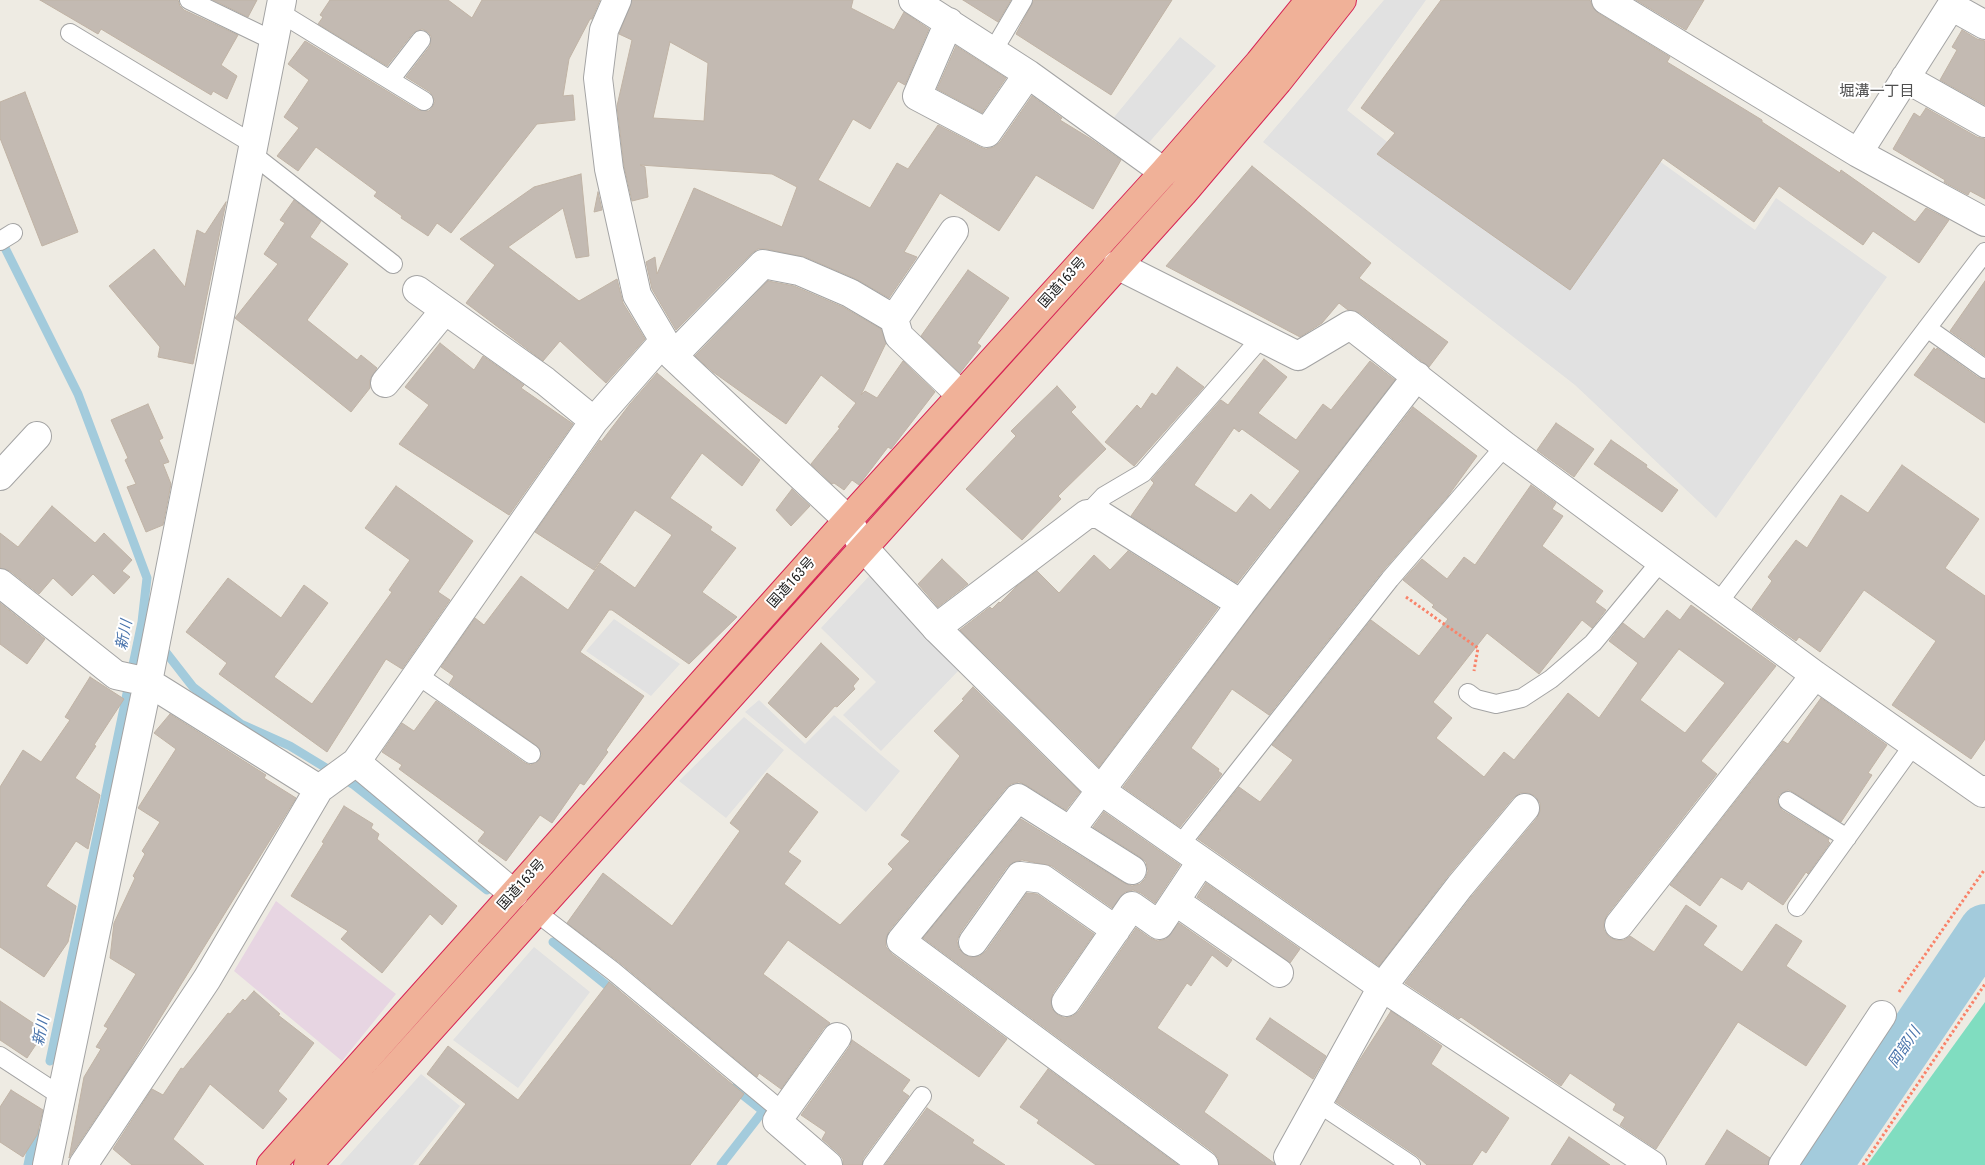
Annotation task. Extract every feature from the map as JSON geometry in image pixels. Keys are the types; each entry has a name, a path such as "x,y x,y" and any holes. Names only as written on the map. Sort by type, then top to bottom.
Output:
{"highway":[{"name":"国道163号","path":"271,1165 848,520 1164,172 1259,63 1310,0"},
{"name":"国道163号","path":"308,1165 1183,193 1342,0"}],"street":[{"path":"617,0 604,30 598,78 608,169 637,295 668,349 848,520 864,548 936,628 1100,790 1382,987 1652,1165"},
{"path":"913,0 1028,74 1164,172"},
{"path":"1606,0 1858,153 1985,222"},
{"path":"1858,153 1953,3 1985,25"},
{"path":"47,1165 148,682 280,6"},
{"path":"949,22 916,96 987,133 1028,74"},
{"path":"1905,78 1985,123"},
{"path":"894,319 954,230"},
{"path":"83,1165 207,979 320,789 356,762 594,421 668,349 763,264 799,271 850,293 894,319 899,336 962,395"},
{"path":"1118,266 1298,356 1350,325 1505,446 1718,604 1983,793 1985,790"},
{"path":"418,290 545,381 594,421"},
{"path":"385,383 445,310"},
{"path":"1070,831 1241,604 1417,376"},
{"path":"0,476 37,436"},
{"path":"936,628 1088,514 1099,514 1241,604"},
{"path":"0,583 116,675 148,682 320,789"},
{"path":"1619,925 1815,675"},
{"path":"356,762 514,894"},
{"path":"1132,870 1018,798 901,941 1204,1165"},
{"path":"1288,1157 1382,987 1454,894 1525,808"},
{"path":"1066,1002 1132,906 1159,926 1201,862"},
{"path":"973,942 1020,876 1043,879 1116,930"},
{"path":"1175,901 1279,973"},
{"path":"1783,1165 1882,1015"},
{"path":"828,1165 777,1121 837,1037"}],"lane":[{"path":"189,0 274,41"},
{"path":"993,51 1023,0"},
{"path":"280,6 424,101"},
{"path":"70,33 253,149 393,264"},
{"path":"390,80 421,40"},
{"path":"1718,604 1985,252"},
{"path":"1927,328 1985,369"},
{"path":"1088,514 1104,496 1143,472 1261,338"},
{"path":"1178,846 1387,584 1505,446"},
{"path":"1468,693 1476,699 1496,704 1522,698 1551,679 1593,643 1662,562"},
{"path":"416,674 531,754"},
{"path":"1797,907 1914,744"},
{"path":"1788,801 1846,838"},
{"path":"536,912 613,971 783,1112"},
{"path":"0,1056 61,1096"},
{"path":"872,1165 922,1096"},
{"path":"1318,1103 1411,1165"}],"path":[{"path":"1387,584 1478,648 1468,693"},
{"path":"1882,1015 1985,869"},
{"path":"1863,1165 1985,984"}],"shaded area":[{"path":"1384,0 1426,0 1347,110 1567,285 1658,160 1755,230 1776,198 1887,277 1716,518 1575,385 1263,142"},
{"path":"1180,37 1216,66 1145,147 1111,121"},
{"path":"872,573 961,668 881,751 843,715 876,682 821,628"},
{"path":"614,619 680,664 651,696 586,651"},
{"path":"759,700 805,744 834,715 900,771 866,812 745,712"},
{"path":"744,717 784,750 726,818 679,781"},
{"path":"276,901 396,994 342,1061 234,971"},
{"path":"534,947 590,992 518,1088 453,1040"},
{"path":"421,1074 460,1106 413,1165 340,1165"}],"green space":[{"path":"1985,1002 1985,1165 1867,1165"}],"building":[{"path":"40,0 178,0 184,10 238,35 221,65 237,76 227,99 213,91 211,95 101,29 98,34"},
{"path":"213,0 257,0 248,17"},
{"path":"330,0 448,0 472,18 482,0 600,0 592,19 590,19 569,59 563,96 573,95 575,120 537,124 451,233 437,223 428,236 401,218 402,216 374,196 377,192 316,147 298,171 277,156 299,128 284,117 309,80 288,64 305,41 418,110 429,111 435,101 430,92 406,77 430,46 431,36 428,32 422,29 413,33 387,66 318,24 323,17 320,15"},
{"path":"632,0 853,0 851,8 894,30 904,12 929,29 905,85 898,81 870,129 853,119 818,180 870,208 897,163 908,169 938,125 980,147 986,149 994,147 1000,142 1032,96 1062,118 1060,120 1121,160 1093,209 1036,175 999,231 940,193 904,252 917,257 889,298 856,279 805,257 758,249 676,330 652,289 646,262 655,257 657,274 694,188 782,227 797,187 772,174 640,165 645,167 648,197 632,201 624,166 617,106 632,40 619,34","holes":["670,42 708,63 704,121 653,118"]},
{"path":"963,0 1011,0 998,22"},
{"path":"1034,0 1172,0 1111,95 1016,34"},
{"path":"1441,0 1590,0 1593,8 1598,13 1670,57 1667,62 1762,120 1762,122 1840,173 1841,170 1915,222 1926,208 1949,220 1919,263 1873,231 1863,245 1779,186 1754,222 1663,158 1570,290 1377,154 1395,133 1361,108"},
{"path":"1636,0 1704,0 1686,30"},
{"path":"1962,30 1977,39 1985,41 1985,105 1940,80 1957,50 1952,47"},
{"path":"956,46 1006,78 982,113 937,89"},
{"path":"25,92 78,232 42,246 0,138 0,102"},
{"path":"1926,108 1977,137 1985,139 1985,199 1970,191 1968,195 1944,182 1945,180 1893,149 1914,113 1920,117"},
{"path":"1252,166 1371,263 1359,278 1448,342 1429,367 1360,313 1348,310 1339,303 1322,323 1300,337 1166,266"},
{"path":"581,174 589,256 576,258 563,208 508,247 579,301 617,279 623,303 645,339 606,383 560,341 543,361 466,303 495,265 460,239 534,187"},
{"path":"598,192 602,210 594,212"},
{"path":"294,200 321,221 310,237 348,264 307,320 357,360 361,355 377,368 370,380 370,388 351,412 235,318 278,264 264,254 285,223 280,220"},
{"path":"226,202 193,364 158,357 160,347 109,286 154,249 185,287 197,230 205,234"},
{"path":"968,270 1009,298 977,343 981,346 960,373 921,336"},
{"path":"768,281 794,286 843,307 881,329 886,343 861,395 865,391 877,398 903,361 935,392 891,449 888,447 859,485 852,480 844,490 834,483 832,484 811,464 840,428 838,427 856,403 821,375 786,424 713,372 695,356"},
{"path":"1985,281 1985,356 1950,331"},
{"path":"440,343 474,370 483,356 524,385 521,388 573,424 509,515 399,444 429,405 405,387"},
{"path":"1934,348 1936,350 1937,348 1979,378 1985,379 1985,423 1914,375"},
{"path":"1264,359 1287,377 1258,413 1296,440 1323,404 1331,410 1370,361 1395,380 1237,583 1131,516 1154,483 1151,480 1221,400 1228,405","holes":["1234,428 1239,432 1242,429 1300,471 1270,510 1251,494 1236,513 1194,485"]},
{"path":"1177,367 1204,387 1134,466 1105,442 1137,405 1141,409 1152,393 1156,396"},
{"path":"657,373 760,460 742,486 702,453 670,498 712,527 710,530 736,548 702,592 737,617 689,664 612,610 609,610 580,652 644,696 584,785 580,783 552,823 540,815 506,861 478,841 485,832 399,769 402,765 382,752 402,723 414,731 436,701 525,763 531,765 539,760 542,754 537,746 449,684 454,676 441,667 475,618 484,625 521,576 568,610 600,563 635,588 672,535 635,510 594,570 535,532 600,440 601,442"},
{"path":"1057,386 1076,407 1071,412 1106,449 1058,496 1061,499 1022,540 966,489 1016,436 1011,431"},
{"path":"148,404 163,438 159,440 169,462 163,464 171,484 163,525 146,532 127,487 136,484 125,460 128,458 111,420"},
{"path":"1413,407 1477,456 1448,496 1382,572 1269,715 1232,689 1191,748 1219,769 1218,771 1222,774 1180,827 1123,787 1253,613"},
{"path":"1556,423 1594,449 1574,477 1537,450"},
{"path":"1611,440 1678,490 1662,512 1594,464"},
{"path":"1902,465 1979,519 1945,568 1985,596 1985,739 1971,759 1892,705 1936,641 1864,590 1820,652 1799,637 1796,641 1752,609 1772,581 1768,577 1796,540 1807,548 1841,495 1868,513"},
{"path":"1531,485 1556,503 1552,509 1563,516 1542,546 1603,591 1595,602 1606,610 1592,628 1582,620 1539,674 1487,633 1433,702 1452,718 1436,738 1484,777 1504,752 1514,760 1568,693 1599,718 1638,663 1609,641 1623,623 1644,639 1667,610 1680,620 1691,605 1776,666 1701,761 1717,774 1607,915 1604,922 1604,930 1609,937 1616,940 1624,940 1630,936 1654,952 1686,905 1717,926 1703,945 1742,972 1776,924 1802,941 1786,966 1846,1006 1806,1066 1738,1022 1656,1149 1620,1125 1625,1117 1613,1110 1616,1104 1570,1073 1561,1086 1461,1017 1459,1019 1405,983 1472,896 1537,818 1540,811 1540,803 1535,796 1528,793 1520,793 1513,798 1448,876 1379,966 1198,839 1239,787 1260,802 1293,760 1272,745 1371,620 1419,656 1448,619 1403,580 1422,559 1447,579 1464,557 1475,565","holes":["1679,649 1725,683 1685,733 1640,700"]},
{"path":"396,486 473,541 438,592 450,600 402,669 386,659 327,752 219,674 227,663 186,632 228,578 281,618 304,585 328,603 274,677 312,704 392,592 389,590 410,560 365,528"},
{"path":"792,489 810,506 791,526 776,510"},
{"path":"52,506 95,543 104,533 132,560 122,571 130,577 114,594 93,574 72,596 53,578 39,594 10,571 0,568 0,533 18,547"},
{"path":"1128,551 1218,608 1099,767 960,630 990,607 992,609 1000,603 1017,586 1037,571 1059,593 1094,555 1110,570"},
{"path":"942,559 968,584 938,607 918,584"},
{"path":"0,603 45,639 27,664 0,644"},
{"path":"821,643 859,679 853,686 855,689 837,707 835,706 806,738 768,703"},
{"path":"90,677 124,699 75,778 100,795 88,849 76,841 46,886 76,906 68,942 44,977 0,947 0,787 23,750 41,762 70,720 65,717"},
{"path":"973,687 1080,792 1066,810 1026,785 1019,782 1011,784 889,931 886,938 886,947 892,954 1007,1039 979,1077 788,940 763,974 830,1023 824,1028 781,1089 759,1073 757,1077 620,963 567,923 603,873 672,926 740,831 730,823 767,773 818,812 788,852 801,861 784,884 840,925 893,869 888,864 910,841 901,835 960,756 934,731 964,700 962,699"},
{"path":"1821,698 1887,745 1868,773 1872,775 1841,822 1793,792 1788,790 1779,795 1777,801 1782,810 1829,839 1830,843 1808,874 1806,872 1783,905 1748,881 1742,890 1721,877 1700,906 1670,885 1783,741 1788,744"},
{"path":"170,714 266,775 264,778 296,798 130,1067 69,1158 84,1077 101,1049 96,1047 108,1028 104,1026 136,974 110,958 114,923 135,878 133,876 145,854 142,851 160,822 138,808 176,749 154,733"},
{"path":"344,806 373,824 371,828 379,834 377,839 457,906 442,925 430,914 382,973 341,939 348,931 291,896 324,843 322,842"},
{"path":"1104,812 1180,865 1155,903 1133,890 1125,892 1112,908 1052,866 1022,860 1014,862 1007,867 960,933 957,941 959,949 971,957 980,956 986,951 1027,893 1037,894 1094,934 1053,993 1051,1000 1052,1009 1058,1015 1065,1018 1073,1016 1079,1011 1136,928 1158,941 1166,939 1179,923 1232,960 1227,967 1212,955 1191,986 1187,983 1157,1028 1228,1075 1204,1112 1275,1165 1219,1165 1218,1158 1213,1152 923,938 1021,819 1124,883 1132,886 1140,884 1145,879 1148,871 1146,862 1093,827"},
{"path":"1206,883 1300,949 1290,963 1197,897"},
{"path":"609,982 744,1094 690,1165 419,1165 466,1104 427,1074 448,1046 518,1100"},
{"path":"254,991 280,1014 278,1015 314,1043 278,1091 287,1099 263,1129 210,1084 173,1139 204,1165 132,1165 113,1149 152,1089 163,1095 181,1068 183,1069 228,1013 230,1014 243,999 245,1001"},
{"path":"0,1001 45,1031 27,1058 0,1040"},
{"path":"1391,1011 1442,1046 1431,1064 1509,1118 1486,1153 1482,1150 1472,1165 1427,1165 1417,1156 1336,1102 1359,1061"},
{"path":"1270,1018 1326,1056 1313,1079 1256,1039"},
{"path":"852,1040 910,1080 902,1091 909,1096 863,1159 862,1165 843,1165 843,1159 839,1154 822,1139 826,1132 801,1115 850,1046"},
{"path":"1048,1069 1178,1165 1096,1165 1037,1123 1039,1120 1020,1107"},
{"path":"11,1090 43,1110 37,1135 23,1157 0,1142 0,1107"},
{"path":"927,1108 974,1140 972,1143 1005,1165 885,1165"},
{"path":"1727,1130 1770,1158 1768,1165 1705,1165"},
{"path":"1569,1137 1610,1165 1551,1165"}],"waterway":[{"name":"新川","path":"0,238 78,394 147,578 142,622 50,1061"},
{"path":"161,646 193,687 241,724 290,746 354,785 487,890"},
{"name":"岡部川","path":"1826,1165 1985,930"},
{"path":"553,942 615,992"},
{"path":"721,1165 763,1111 734,1088"},
{"name":"新川","path":"28,1165 35,1131"}],"district":[{"name":"堀溝一丁目","path":"1877,92"}]}
